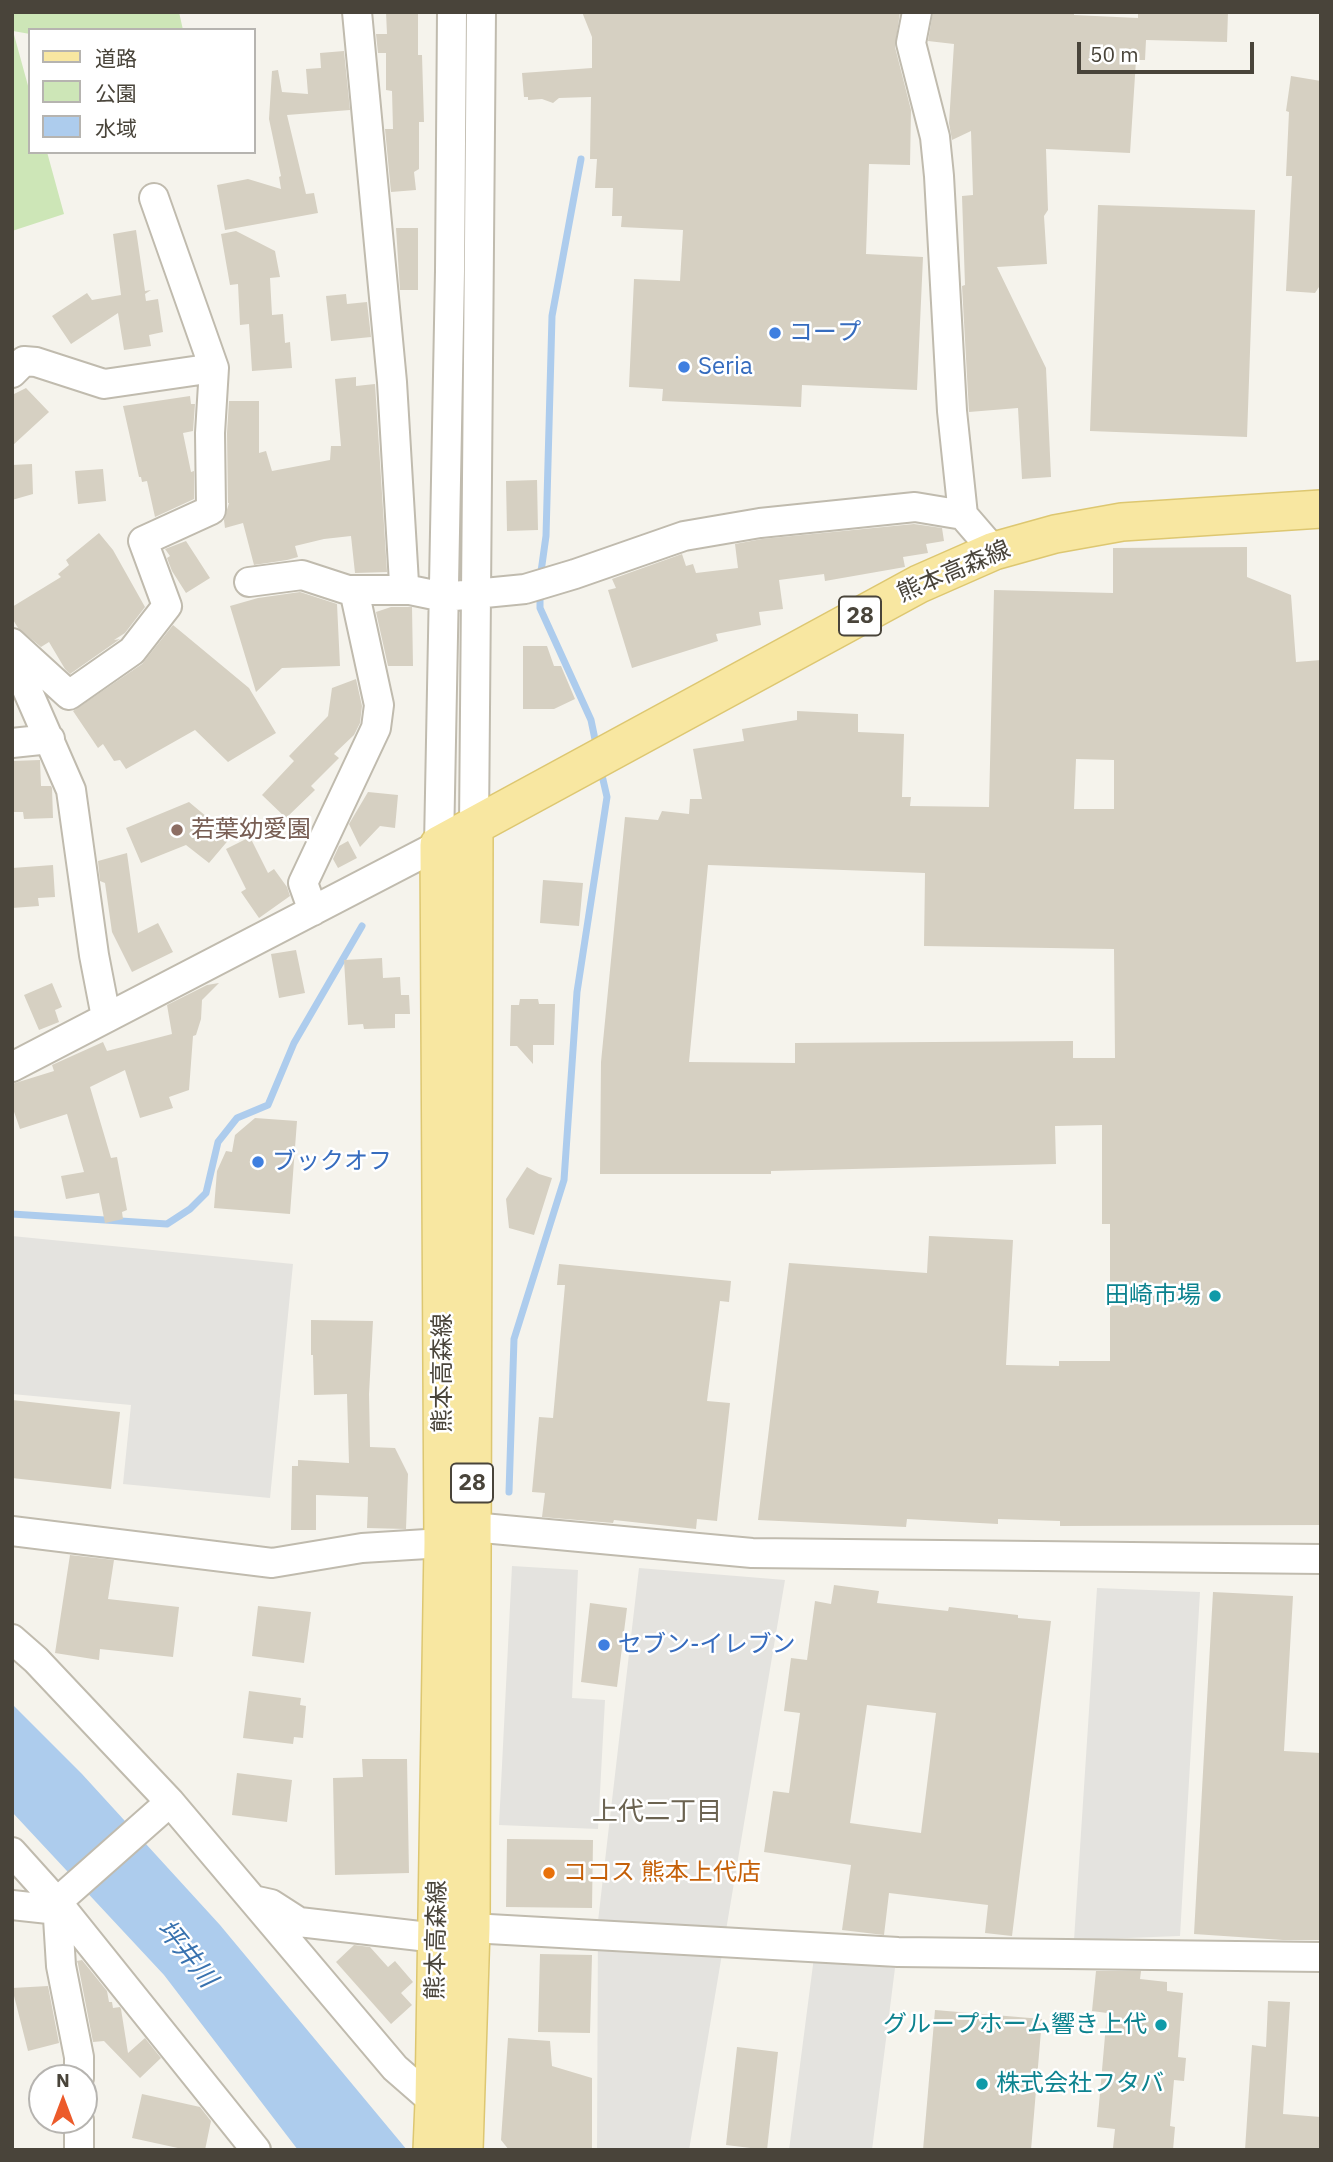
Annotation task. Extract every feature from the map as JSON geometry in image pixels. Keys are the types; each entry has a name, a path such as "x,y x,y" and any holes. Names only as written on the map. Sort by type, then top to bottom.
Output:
{"main road":[{"name":"熊本高森線","path":"458,1535 439,845 919,584 995,551 1055,534 1122,522 1321,509"},
{"name":"熊本高森線","path":"458,2147 454,1933 458,1535 474,826"},
{"name":"熊本高森線","path":"454,1933 434,2102 458,2147"}],"street":[{"path":"357,12 393,382 404,583 410,590"},
{"path":"12,1067 439,845 452,12"},
{"path":"474,826 481,12"},
{"path":"918,12 911,43 935,137 952,411 963,515 995,551"},
{"path":"12,643 69,695 132,651 167,606 143,541 211,510 210,433 214,368 154,198"},
{"path":"12,373 24,361 36,362 104,384 214,368"},
{"path":"248,582 302,575 354,590 410,590 444,597 525,589 684,536 760,523 915,507 963,515"},
{"path":"313,911 303,883 376,728 379,705 354,590"},
{"path":"12,655 71,790 94,955 106,1017"},
{"path":"12,743 50,739"},
{"path":"12,1531 272,1563 458,1535 752,1553 1321,1559"},
{"path":"12,1639 36,1660 254,1900 396,2068 434,2102"},
{"path":"12,1905 61,1901 166,1805"},
{"path":"12,1852 61,1901 256,2150"},
{"path":"254,1900 271,1904 299,1922 454,1933 898,1952 1321,1957"},
{"path":"61,1901 61,1966 79,2064"}],"green space":[{"path":"12,12 179,12 183,28 28,28 28,34 13,31 28,86 28,154 48,154 64,214 12,231"}],"shaded area":[{"path":"12,1236 293,1264 270,1498 123,1484 131,1405 12,1394"},
{"path":"512,1566 578,1570 572,1698 605,1700 598,1829 499,1825"},
{"path":"639,1568 785,1580 689,2150 597,2150 598,1921"},
{"path":"1097,1588 1200,1592 1180,1936 1074,1940"},
{"path":"814,1957 895,1968 872,2150 789,2150"}],"water":[{"name":"坪井川","path":"12,1704 82,1774 220,1925 407,2150 298,2150 164,1975 12,1812"}],"building":[{"path":"386,12 418,12 418,55 422,55 424,122 419,122 419,169 414,172 416,190 391,192 385,129 393,129 392,91 386,90 386,53 378,53 376,34 387,34"},
{"path":"582,12 900,12 895,47 911,110 910,165 869,164 866,254 923,257 917,390 802,385 801,407 662,401 663,389 629,387 634,279 680,281 683,230 621,227 622,216 612,216 613,188 595,188 597,159 590,159 591,97 559,98 553,103 542,99 528,100 528,97 524,97 522,73 592,68 592,37"},
{"path":"933,12 1074,12 1074,15 1138,18 1138,12 1228,12 1227,42 1146,40 1145,60 1136,60 1130,153 1046,149 1048,210 1044,216 1047,264 997,267 1046,368 1051,477 1022,479 1018,408 969,412 962,286 965,285 962,196 973,195 971,131 952,140 949,123 954,44 928,41"},
{"path":"344,51 350,110 287,115 306,194 314,193 318,213 225,230 217,185 248,179 281,189 281,176 269,119 272,71 278,70 282,92 308,94 306,69 321,68 320,53"},
{"path":"1291,76 1321,81 1321,284 1315,293 1286,291 1292,176 1286,176 1289,112 1286,111"},
{"path":"1098,205 1255,210 1247,437 1090,431"},
{"path":"396,228 418,228 418,290 400,290"},
{"path":"136,230 145,291 151,290 145,294 146,301 158,299 163,332 149,335 151,346 124,350 118,313 71,344 52,316 87,293 92,300 121,295 113,234"},
{"path":"236,231 275,251 280,277 270,278 272,315 283,314 285,343 290,342 292,368 252,371 249,324 240,325 238,284 230,285 221,234"},
{"path":"346,294 347,304 367,302 371,337 331,341 326,296"},
{"path":"356,377 356,386 375,384 387,572 355,573 351,536 295,546 298,557 254,565 243,523 225,528 224,520 229,503 229,401 259,401 259,453 266,451 272,471 330,460 331,446 341,446 335,379"},
{"path":"26,388 49,412 12,446 12,395"},
{"path":"190,396 191,404 195,404 193,431 183,433 191,472 194,471 194,499 155,517 147,481 142,482 139,477 123,406"},
{"path":"32,464 33,494 12,500 12,465"},
{"path":"103,469 106,501 78,504 75,471"},
{"path":"537,480 538,530 507,531 506,481"},
{"path":"914,524 942,528 944,541 926,544 928,553 903,557 905,567 825,581 824,574 779,580 783,609 759,612 761,625 716,634 718,641 632,668 608,590 616,588 612,579 682,554 686,566 693,564 696,573 738,568 735,544 762,539"},
{"path":"99,533 113,550 145,607 125,633 114,640 120,639 70,674 49,642 41,647 18,628 12,618 12,607 61,577 58,574 69,565 66,560"},
{"path":"186,541 210,578 186,593 172,571 167,558 170,556 165,549"},
{"path":"1247,547 1247,577 1291,595 1296,662 1321,660 1321,1525 1060,1526 1060,1521 998,1519 998,1524 907,1519 906,1527 758,1520 789,1263 927,1273 929,1236 1013,1240 1006,1365 1059,1366 1059,1361 1110,1361 1110,1224 1102,1224 1102,1125 1055,1126 1056,1164 771,1171 771,1174 600,1174 601,1062 625,817 658,820 662,811 689,814 690,799 702,799 693,749 744,741 742,729 797,720 797,711 858,714 858,732 904,734 902,797 911,797 910,806 989,807 994,590 1113,593 1113,548","holes":["1076,759 1114,760 1114,809 1074,809","708,865 925,873 924,946 1114,949 1115,1058 1073,1058 1073,1041 795,1043 795,1063 689,1062"]},
{"path":"300,592 337,604 340,666 282,668 256,692 230,606 258,598"},
{"path":"391,607 412,607 413,666 388,666 376,612"},
{"path":"173,625 249,688 276,733 228,762 193,728 195,730 126,769 120,760 114,761 103,744 98,748 73,711 142,664"},
{"path":"523,646 547,646 554,666 561,666 575,699 554,709 523,709"},
{"path":"356,679 362,706 360,723 354,735 334,754 339,758 311,786 315,790 286,818 262,795 294,761 289,756 328,716 332,688"},
{"path":"40,760 41,786 52,788 53,818 24,819 23,812 12,812 12,761"},
{"path":"368,792 398,795 395,828 380,826 360,847 349,824"},
{"path":"189,802 231,837 209,863 186,845 141,863 126,828"},
{"path":"250,837 268,873 274,869 290,896 259,918 241,892 246,889 226,849"},
{"path":"348,841 357,858 338,868 333,859 339,846"},
{"path":"127,853 138,933 158,923 173,952 132,972 112,932 105,883 100,881 98,861"},
{"path":"53,865 55,897 38,898 39,906 12,908 12,868"},
{"path":"543,880 583,883 579,926 540,923"},
{"path":"296,950 305,993 279,998 271,954"},
{"path":"382,958 383,978 400,977 401,995 409,995 410,1014 395,1014 395,1028 364,1029 363,1024 348,1025 344,960"},
{"path":"52,983 62,1007 55,1010 59,1022 39,1030 24,995"},
{"path":"219,983 202,1000 201,1019 196,1035 193,1036 189,1090 169,1097 173,1108 140,1118 125,1070 90,1087 111,1158 117,1157 127,1210 122,1212 123,1219 105,1223 99,1193 66,1199 61,1176 84,1172 67,1114 20,1129 12,1106 12,1084 54,1071 52,1065 103,1042 107,1051 172,1034 167,1005 207,985"},
{"path":"520,999 538,999 539,1004 555,1004 554,1045 533,1045 533,1064 517,1046 510,1046 511,1005 519,1005"},
{"name":"ブックオフ","path":"255,1118 297,1121 290,1214 214,1208 217,1171 226,1151 232,1152 235,1135"},
{"path":"527,1167 552,1178 534,1235 509,1228 506,1199"},
{"path":"559,1264 731,1281 729,1302 720,1301 707,1401 730,1403 717,1521 697,1519 696,1529 614,1520 613,1523 542,1517 545,1493 532,1492 539,1417 553,1418 565,1285 557,1285"},
{"path":"311,1320 373,1321 369,1394 370,1447 395,1448 408,1474 406,1529 367,1528 368,1497 316,1495 316,1530 291,1530 292,1466 298,1466 298,1460 349,1463 347,1394 314,1395"},
{"path":"12,1400 120,1412 111,1489 12,1478"},
{"path":"70,1555 114,1560 108,1599 179,1607 173,1657 100,1649 99,1660 55,1653"},
{"path":"834,1585 879,1591 877,1603 948,1611 949,1607 1051,1621 1012,1936 985,1933 988,1905 889,1893 884,1935 842,1930 851,1865 764,1852 773,1791 789,1793 800,1713 784,1711 791,1658 807,1660 815,1601 831,1604","holes":["867,1705 936,1713 921,1833 850,1823"]},
{"path":"1213,1592 1293,1596 1284,1751 1321,1753 1321,1940 1194,1934"},
{"name":"セブン-イレブン","path":"590,1603 627,1608 617,1687 581,1682"},
{"path":"258,1606 311,1612 304,1663 252,1656"},
{"path":"249,1691 301,1698 300,1705 306,1706 303,1738 294,1737 293,1744 243,1738"},
{"path":"362,1759 407,1759 409,1873 335,1875 333,1778 363,1777"},
{"path":"237,1773 292,1780 287,1822 232,1815"},
{"name":"ココス 熊本上代店","path":"507,1839 593,1840 592,1908 506,1907"},
{"path":"354,1945 370,1947 388,1967 395,1961 413,1982 401,1993 412,2005 391,2024 336,1962"},
{"path":"540,1954 592,1955 590,2033 538,2032"},
{"path":"82,1960 107,1991 113,2008 121,2009 128,2053 145,2038 161,2058 140,2078 104,2041 93,2042 77,1961"},
{"path":"1096,1971 1141,1971 1140,1979 1167,1982 1167,1991 1183,1993 1178,2057 1186,2058 1184,2081 1174,2080 1170,2126 1175,2127 1173,2150 1113,2148 1115,2129 1097,2127 1107,2013 1092,2011"},
{"path":"48,1986 59,2043 28,2051 12,1988"},
{"path":"1268,2001 1290,2002 1283,2114 1321,2117 1320,2150 1245,2150 1252,2045 1266,2047"},
{"name":"株式会社フタバ","path":"935,2010 1042,2019 1031,2150 923,2150"},
{"path":"508,2038 550,2041 552,2066 592,2078 592,2150 509,2150 501,2140"},
{"path":"737,2047 778,2052 767,2150 726,2145"},
{"path":"142,2094 200,2107 211,2121 205,2150 187,2150 132,2138"}],"waterway":[{"path":"540,579 546,536 552,316 581,159"},
{"path":"540,590 540,608 591,720 597,749"},
{"path":"509,1492 514,1339 564,1180 577,992 607,797 601,771"},
{"path":"12,1214 167,1224 190,1209 206,1193 218,1142 237,1118 268,1105 294,1043 362,926"}],"place":[{"name":"コープ","path":"775,333"},
{"name":"Seria","path":"684,367"},
{"name":"若葉幼愛園","path":"177,830"},
{"name":"ブックオフ","path":"258,1162"},
{"name":"田崎市場","path":"1215,1296"},
{"name":"セブン-イレブン","path":"604,1645"},
{"name":"ココス 熊本上代店","path":"549,1873"},
{"name":"グループホーム響き上代","path":"1161,2025"},
{"name":"株式会社フタバ","path":"982,2084"}],"district":[{"name":"上代二丁目","path":"657,1812"}]}
